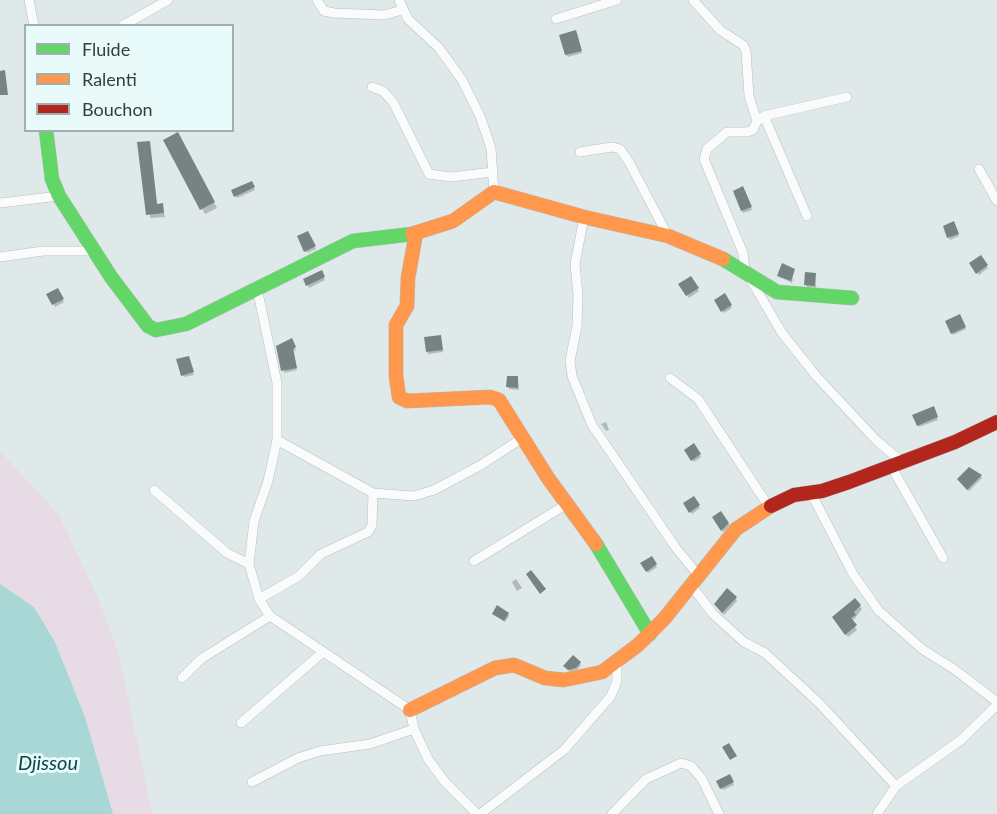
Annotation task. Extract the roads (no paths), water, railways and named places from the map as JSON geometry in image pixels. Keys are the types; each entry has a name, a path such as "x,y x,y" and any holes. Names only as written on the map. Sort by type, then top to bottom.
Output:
{"street":[{"path":"29,0 33,24"},
{"path":"126,24 168,0"},
{"path":"317,0 324,11 384,15 402,3 408,19 440,48 462,80 480,116 491,148 494,192"},
{"path":"556,19 618,0"},
{"path":"693,0 720,30 743,45 746,51 749,96 807,216"},
{"path":"372,87 383,91 393,102 429,174 451,177 493,172"},
{"path":"847,97 760,118 753,130 747,132 727,132 707,149 704,159 743,253 745,270 765,307 801,358 896,464 942,558"},
{"path":"46,132 52,179 59,196 92,251 148,326 156,330 186,324 353,241 416,233 453,221 494,192"},
{"path":"580,152 612,147 620,149 668,236"},
{"path":"979,169 997,201"},
{"path":"494,192 584,217 668,236 716,255 745,270 777,292 852,298"},
{"path":"0,203 59,196"},
{"path":"584,217 577,246 577,326 570,361 572,376 592,425 676,548 712,614 744,642 765,653 819,703 896,786"},
{"path":"416,233 408,278 407,306 396,324 398,394 407,401 445,401 490,397 499,400 595,543 650,634"},
{"path":"0,257 43,251 92,251"},
{"path":"257,288 277,383 277,440 268,481 254,520 249,564 259,599 270,616 410,710 414,729 428,759 452,789 478,814 564,750 611,696 617,681 617,662"},
{"path":"670,378 698,399 769,507"},
{"path":"410,710 495,668 514,665 545,678 564,680 602,672 650,634 730,535 769,507 794,495 811,493 896,464 997,422"},
{"path":"277,440 372,493 414,496 434,490 481,465 524,437"},
{"path":"154,490 227,553 249,564"},
{"path":"259,599 299,576 321,554 368,532 372,525 372,493"},
{"path":"811,493 853,574 879,611 922,649 954,669 997,704 961,740 896,786 877,814"},
{"path":"474,561 567,504"},
{"path":"182,678 201,659 270,616"},
{"path":"241,723 322,653"},
{"path":"252,782 298,758 370,744 414,729"},
{"path":"612,814 646,779 681,763 691,766 702,779 719,814"}],"water":[{"name":"Djissou","path":"0,584 34,607 55,642 85,717 113,814 0,814"}]}
